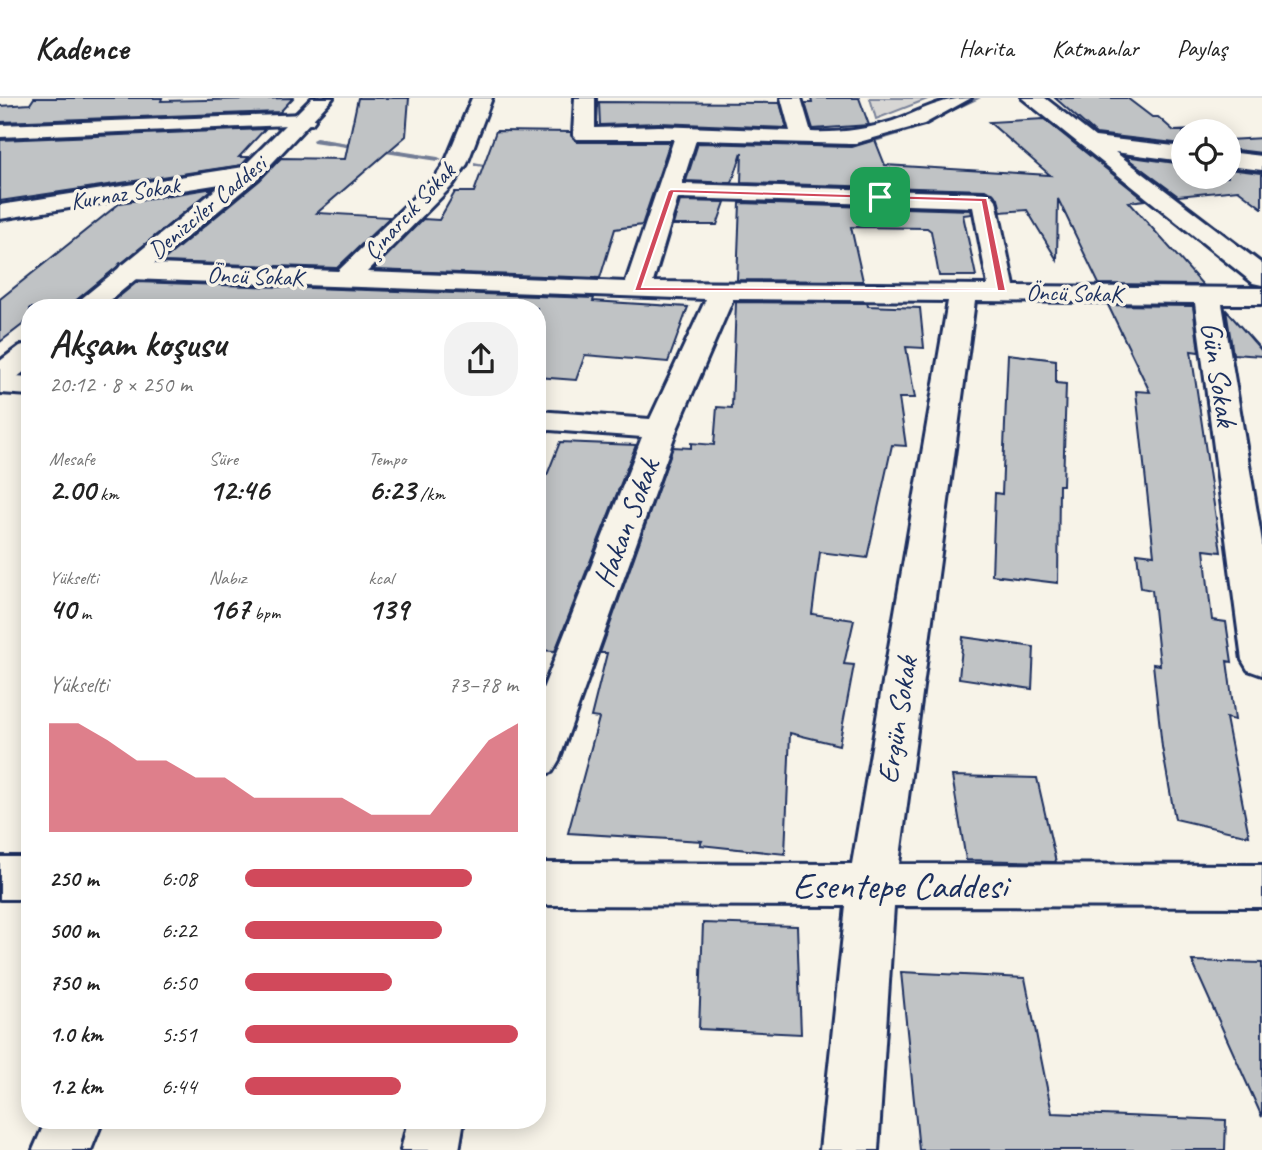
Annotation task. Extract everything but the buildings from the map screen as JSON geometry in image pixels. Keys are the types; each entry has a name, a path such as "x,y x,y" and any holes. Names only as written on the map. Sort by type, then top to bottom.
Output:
{"street":[{"name":"Denizciler Caddesi","path":"95,299 250,173 305,120 323,98"},
{"name":"Çınarcık Sokak","path":"344,280 444,181 456,164 482,98"},
{"path":"585,98 584,135 688,133 844,139 865,135 918,117 961,98"},
{"path":"791,98 802,138"},
{"path":"1032,98 1262,277"},
{"path":"0,131 117,117 305,120"},
{"path":"637,290 688,133"},
{"path":"1090,143 1171,153"},
{"path":"1241,161 1262,163"},
{"name":"Kurnaz Sokak","path":"0,212 250,173"},
{"name":"Ergün Sokak","path":"671,191 984,200 982,292 872,884 849,1150"},
{"path":"1232,251 1262,256"},
{"name":"Öncü SokaK","path":"130,271 344,280 453,297 637,290 1262,296"},
{"name":"Hakan Sokak","path":"546,736 661,429 723,291"},
{"name":"Gün Sokak","path":"1208,296 1262,660"},
{"path":"0,376 21,359"},
{"path":"0,384 21,385"},
{"path":"546,421 661,429"},
{"path":"0,878 21,878"},
{"name":"Esentepe Caddesi","path":"546,884 1262,886"},
{"path":"62,1150 71,1129"},
{"path":"430,1150 434,1129"}],"shaded area":[{"path":"870,98 930,98 876,119"}],"waterway":[{"path":"711,140 862,144 909,129 977,98"},
{"path":"100,140 139,129 245,129"},
{"path":"316,140 438,159"},
{"path":"477,164 501,168"}],"route":[{"path":"671,191 880,197 984,200 1002,291 637,290 671,191"}]}
